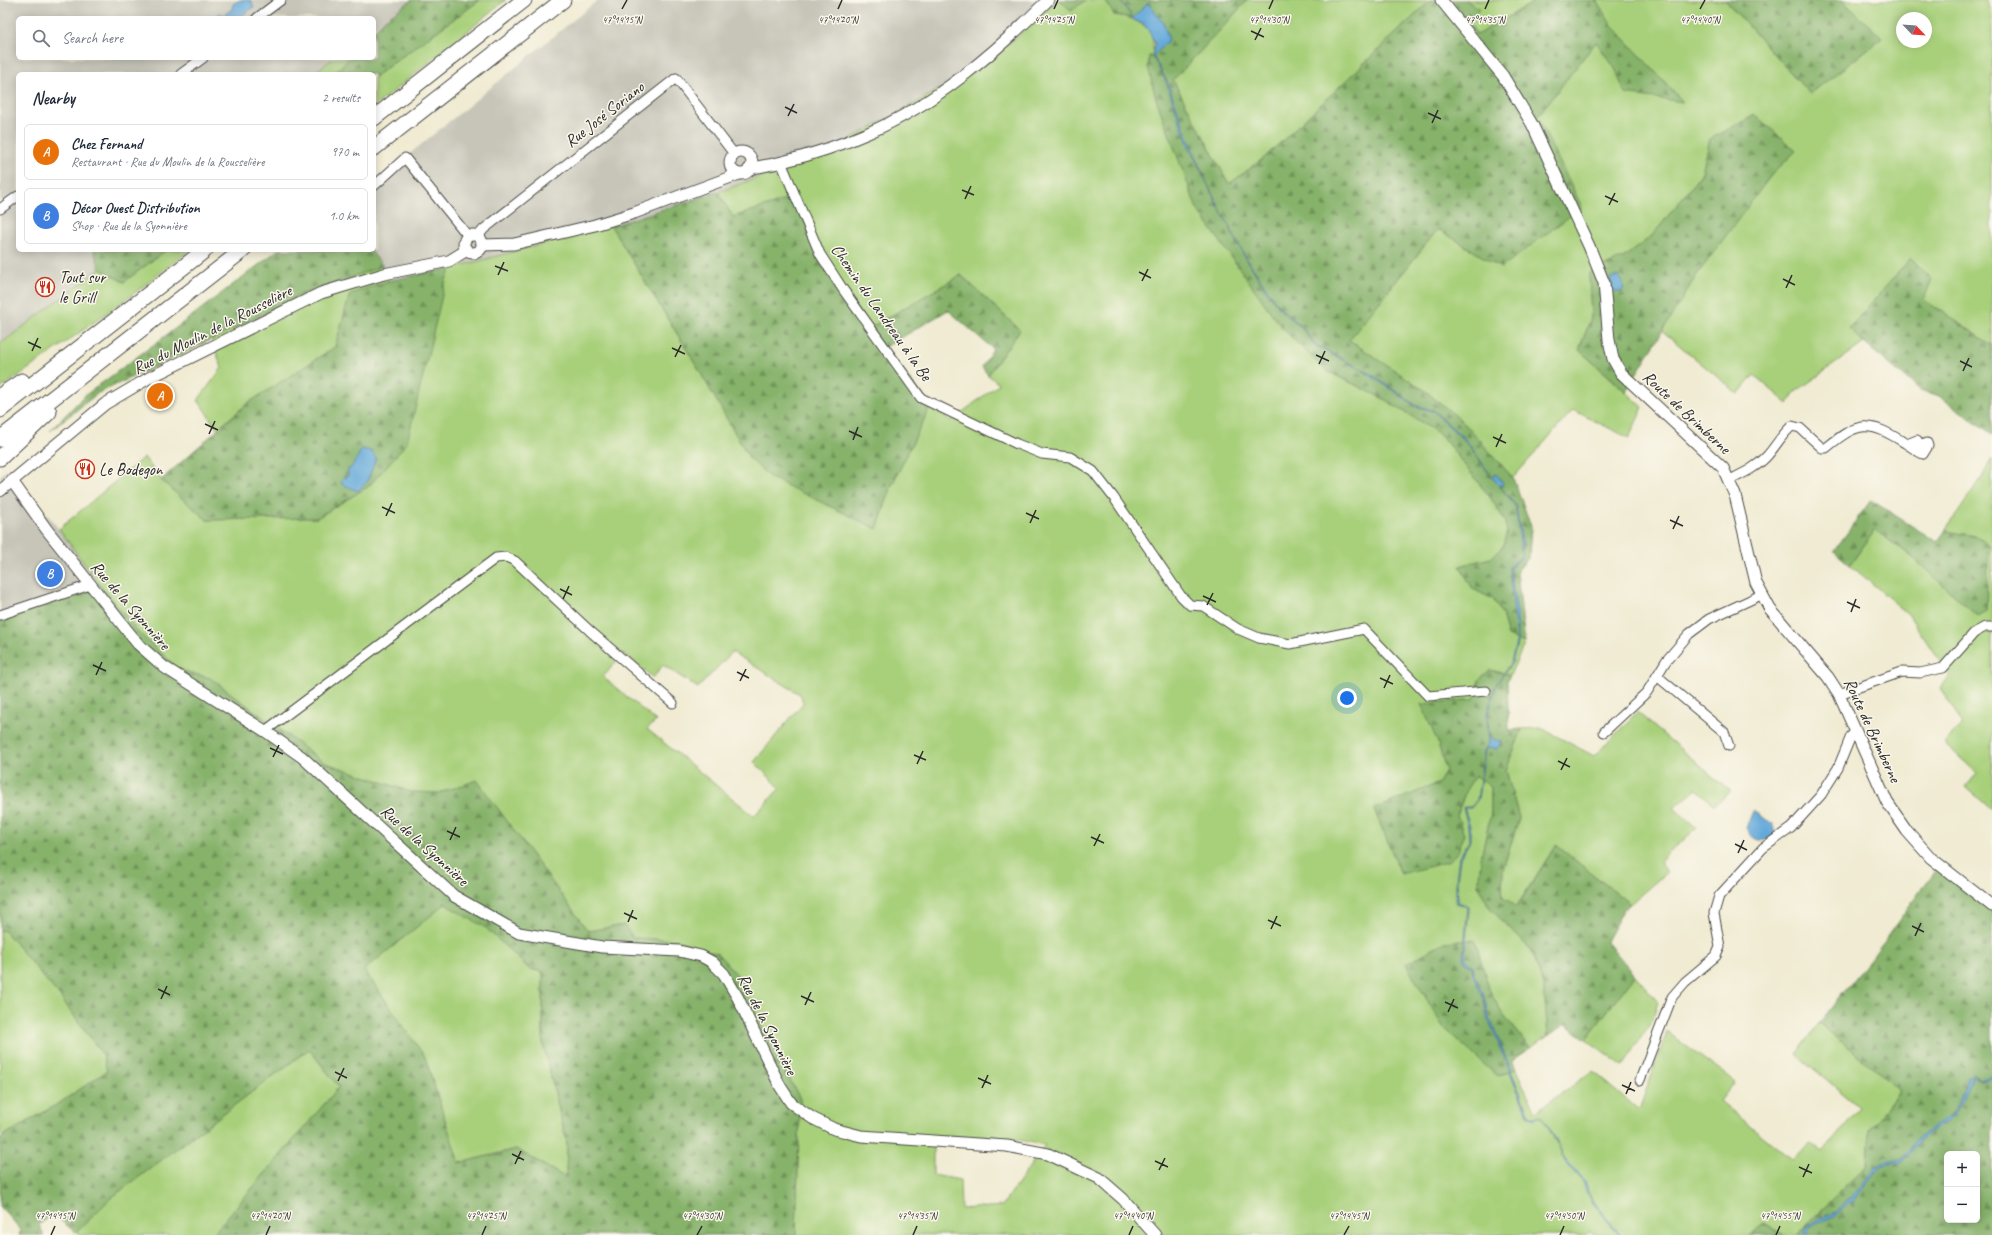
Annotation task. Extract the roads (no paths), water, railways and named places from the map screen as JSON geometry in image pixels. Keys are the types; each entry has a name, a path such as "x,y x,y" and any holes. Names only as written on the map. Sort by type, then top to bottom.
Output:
{"highway":[{"path":"376,116 524,0"},
{"path":"376,146 563,0"},
{"path":"0,410 202,252"},
{"path":"0,439 240,252"},
{"path":"0,458 58,404 147,334 147,325"},
{"path":"0,396 54,358 61,363"}],"street":[{"path":"260,16 281,0"},
{"path":"466,250 464,245 476,239 514,244 595,225 701,189 744,172 818,151 868,133 904,115 970,70 1011,35 1048,0"},
{"name":"Route de Brimberne","path":"1441,0 1503,76 1532,124 1589,246 1604,283 1609,340 1613,359 1621,373 1684,433 1716,460 1730,480 1756,583 1761,595 1770,609 1828,677 1839,694 1887,802 1906,831 1931,858 1992,906"},
{"path":"184,72 200,60"},
{"name":"Rue José Soriano","path":"476,239 484,229 676,78 732,159"},
{"path":"701,189 724,172 732,159 743,152 750,156 781,162"},
{"path":"744,172 752,163 750,156"},
{"path":"376,184 405,158 476,239"},
{"path":"732,159 733,171 744,172"},
{"name":"Chemin du Landreau à la Be","path":"781,162 820,254 842,288 921,398 1017,444 1042,454 1070,457 1093,471 1114,498 1181,596 1190,604 1203,606 1238,629 1259,638 1290,644 1364,629 1428,696 1486,691"},
{"path":"0,209 16,197"},
{"name":"Rue du Moulin de la Rousselière","path":"0,491 105,404 149,378 321,293 384,274 449,261 466,250 472,253 478,252 476,239"},
{"path":"1730,480 1752,470 1767,456 1786,431 1792,426 1800,428 1822,448 1826,448 1844,433 1856,427 1873,427 1907,444"},
{"name":"Rue de la Syonnière","path":"12,481 47,530 138,644 164,667 265,731 302,757 454,896 519,933 602,947 679,951 701,956 712,962 724,974 738,998 780,1086 791,1103 812,1118 834,1129 861,1136 1007,1146 1048,1154 1099,1178 1123,1199 1155,1235"},
{"path":"265,731 496,558 506,557 514,561 590,631 673,703"},
{"path":"0,615 90,585"},
{"path":"1604,732 1647,692 1666,661 1689,634 1710,619 1761,595"},
{"path":"1839,694 1902,672 1920,673 1943,668 1974,633 1985,628 1992,627"},
{"path":"1656,676 1724,732 1729,746"},
{"path":"1640,1080 1672,997 1685,982 1703,969 1720,952 1714,913 1719,896 1763,848 1791,828 1821,795 1838,768 1851,736 1856,732"}],"water":[{"path":"240,0 251,0 254,7 241,16 216,16 220,13 224,15 232,9 233,4"},
{"path":"1120,0 1133,18 1148,3 1164,24 1169,40 1153,56 1167,81 1194,154 1208,184 1189,147 1165,79 1152,56 1155,44 1152,37 1145,25 1134,20"},
{"path":"1208,184 1228,224 1215,200"},
{"path":"1228,224 1245,256 1274,300 1282,310 1299,324 1316,345 1371,374 1417,406 1433,410 1466,440 1491,476 1467,443 1433,411 1417,407 1364,371 1316,346 1300,326 1281,310 1268,293 1243,254"},
{"path":"1618,276 1623,283 1623,290 1622,292 1613,292 1610,278"},
{"path":"362,449 371,451 376,458 367,482 358,491 341,484 343,478 348,476 348,469 351,468"},
{"path":"1496,474 1503,483 1500,486 1507,496 1492,477"},
{"path":"1515,506 1522,541 1522,556"},
{"path":"1522,556 1510,568 1517,612 1518,640 1512,663 1503,675 1511,662 1517,638 1509,567"},
{"path":"1497,684 1488,714 1489,737 1501,742 1497,749 1488,747 1485,751 1478,799 1471,808 1464,808 1470,826 1470,841 1460,858 1457,880 1458,902 1469,906 1465,957 1467,962 1473,966 1474,974 1483,992 1488,1013 1529,1115 1535,1117 1540,1115 1543,1118 1550,1128 1560,1149 1544,1120 1540,1116 1535,1119 1528,1116 1487,1016 1483,997 1473,975 1472,967 1465,963 1463,957 1468,907 1456,903 1456,880 1459,857 1469,841 1468,826 1463,807 1471,807 1477,800 1484,751 1489,742 1487,714 1495,687"},
{"path":"1753,811 1773,824 1775,836 1766,840 1759,840 1755,839 1749,833 1746,828"},
{"path":"1973,1074 1979,1080 1992,1075 1992,1078 1980,1081 1973,1076 1955,1114 1947,1122 1926,1134 1901,1163 1884,1165 1872,1175 1853,1203 1847,1204 1835,1216 1813,1225 1810,1227 1807,1235 1803,1235 1805,1228 1820,1218 1837,1212 1845,1202 1851,1199 1875,1167 1885,1162 1902,1159 1922,1134 1952,1115 1968,1078"},
{"path":"1563,1157 1585,1182 1594,1203 1619,1233 1625,1235 1619,1235 1593,1204 1582,1181 1566,1163"}],"place":[{"name":"Tout sur le Grill","path":"45,287"},
{"name":"Chez Fernand","path":"160,396"},
{"name":"Le Bodegon","path":"85,469"},
{"name":"Décor Ouest Distribution","path":"50,574"}]}
